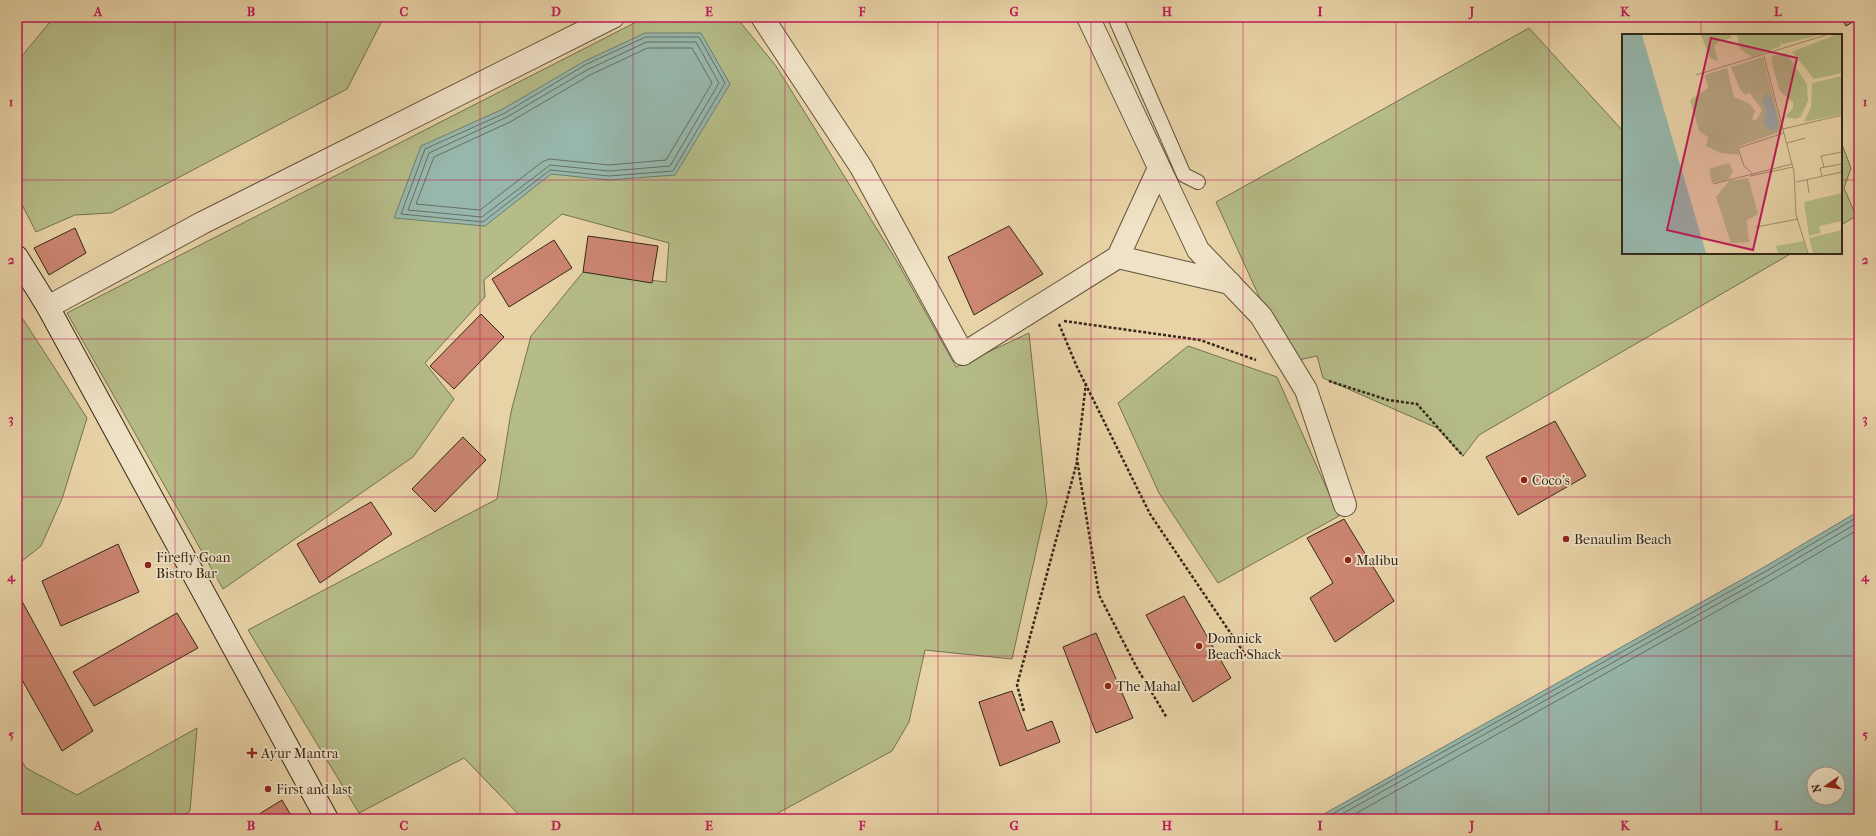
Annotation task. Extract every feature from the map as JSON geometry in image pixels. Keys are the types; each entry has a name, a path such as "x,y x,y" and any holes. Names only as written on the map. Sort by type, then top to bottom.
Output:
{"street":[{"path":"48,307 202,223 613,17"},
{"path":"762,17 861,167 962,354 1118,257 1159,168"},
{"path":"1088,17 1198,250 1261,316 1306,390 1345,505"},
{"path":"17,257 48,307 327,819"},
{"path":"1118,257 1230,283"}],"lane":[{"path":"1115,17 1184,176 1198,182"}],"path":[{"path":"1246,656 1150,514 1077,367 1058,321 1200,340 1263,362"},
{"path":"1293,368 1388,400 1417,404 1463,456"},
{"path":"1024,710 1017,685 1077,459 1086,383"},
{"path":"1077,459 1100,595 1137,668 1166,718"}],"green space":[{"path":"54,17 384,17 347,89 111,213 75,215 36,232 17,195 17,62"},
{"path":"646,17 736,17 776,66 898,263 956,367 1029,333 1047,503 1012,659 925,650 909,722 892,751 767,819 523,819 464,758 359,813 248,630 497,499 511,412 531,336 583,272 666,282 669,243 562,214 484,280 485,297 425,363 454,399 413,457 223,589 67,313"},
{"path":"1529,28 1622,130 1622,254 1790,254 1479,435 1463,456 1437,428 1323,378 1317,356 1289,362 1216,202"},
{"path":"1842,145 1851,168 1844,188 1856,216 1842,224"},
{"path":"17,310 87,418 62,499 41,546 17,565"},
{"path":"1188,346 1277,377 1339,516 1218,583 1159,493 1118,403"},
{"path":"197,728 190,811 178,819 17,819 17,753 26,768 77,795"}],"water":[{"path":"645,33 701,33 730,84 675,175 609,180 551,174 485,226 394,218 421,146 503,109 583,62"},
{"path":"1859,511 1859,819 1315,819 1766,566"}],"building":[{"path":"1841,17 1859,17 1859,18 1846,26"},
{"path":"1009,226 1043,274 974,315 948,257"},
{"path":"75,228 86,253 49,275 34,248"},
{"path":"588,236 658,246 652,283 583,272"},
{"path":"554,240 572,268 509,307 492,279"},
{"path":"481,314 504,337 454,389 430,366"},
{"path":"1555,421 1586,476 1518,515 1486,457"},
{"path":"463,437 486,460 435,512 412,489"},
{"path":"371,502 392,534 320,583 297,544"},
{"path":"1344,519 1394,601 1335,642 1310,598 1333,583 1307,538"},
{"path":"118,544 139,592 61,626 42,581"},
{"path":"18,594 93,731 62,751 17,671"},
{"path":"1184,596 1231,678 1193,702 1146,615"},
{"path":"177,613 198,648 94,706 73,672"},
{"path":"1096,633 1133,718 1096,733 1063,647"},
{"path":"1012,691 1027,731 1052,721 1060,742 1000,766 979,702"},
{"path":"282,800 293,819 251,819"}],"place":[{"name":"Coco's","path":"1524,480"},
{"name":"Benaulim Beach","path":"1566,539"},
{"name":"Malibu","path":"1348,560"},
{"name":"Firefly Goan Bistro Bar","path":"148,565"},
{"name":"Domnick Beach Shack","path":"1199,646"},
{"name":"The Mahal","path":"1108,686"},
{"name":"Ayur Mantra","path":"252,753"},
{"name":"First and last","path":"268,789"}]}
